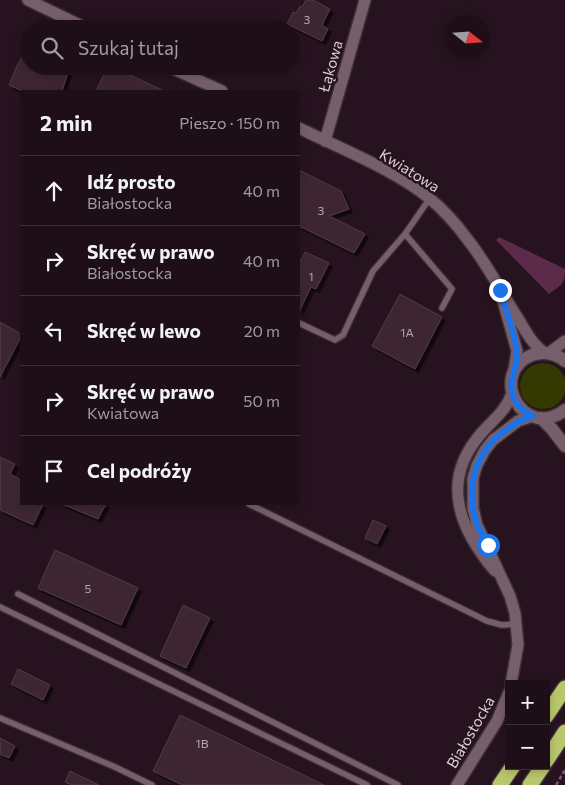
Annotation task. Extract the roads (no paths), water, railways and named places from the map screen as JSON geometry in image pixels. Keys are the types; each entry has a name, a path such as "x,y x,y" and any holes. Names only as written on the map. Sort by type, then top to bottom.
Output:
{"highway":[{"path":"550,710 565,688"},
{"path":"550,755 565,732"},
{"path":"500,785 510,770"},
{"path":"530,785 540,770"}],"street":[{"path":"28,0 69,20"},
{"name":"Łąkowa","path":"325,141 364,0"},
{"path":"187,75 220,90"},
{"name":"Kwiatowa","path":"300,128 399,178 430,198 452,219 469,240 529,336 539,348 547,353"},
{"name":"Kwiatowa","path":"500,290 517,351 516,364 512,376"},
{"path":"503,580 479,552 465,526 458,506 458,486 462,468 468,452 479,436 506,408 512,393 512,376 516,369 528,357 547,353 565,341"},
{"path":"547,353 565,361"},
{"path":"512,393 519,408 537,417 552,429 565,446"},
{"path":"512,680 518,645 517,624 510,596 477,525 473,508 473,478 485,450 493,440 518,421 537,417 557,416 565,410"},
{"name":"Białostocka","path":"457,785 497,721 505,702"}],"lane":[{"path":"300,323 335,340 340,338 373,271 405,234 430,198"},
{"path":"405,234 452,289 442,308"},
{"path":"251,505 487,621 502,625 517,624"},
{"path":"18,594 398,785"},
{"path":"0,606 367,785"},
{"path":"0,718 115,766 152,785"}]}
